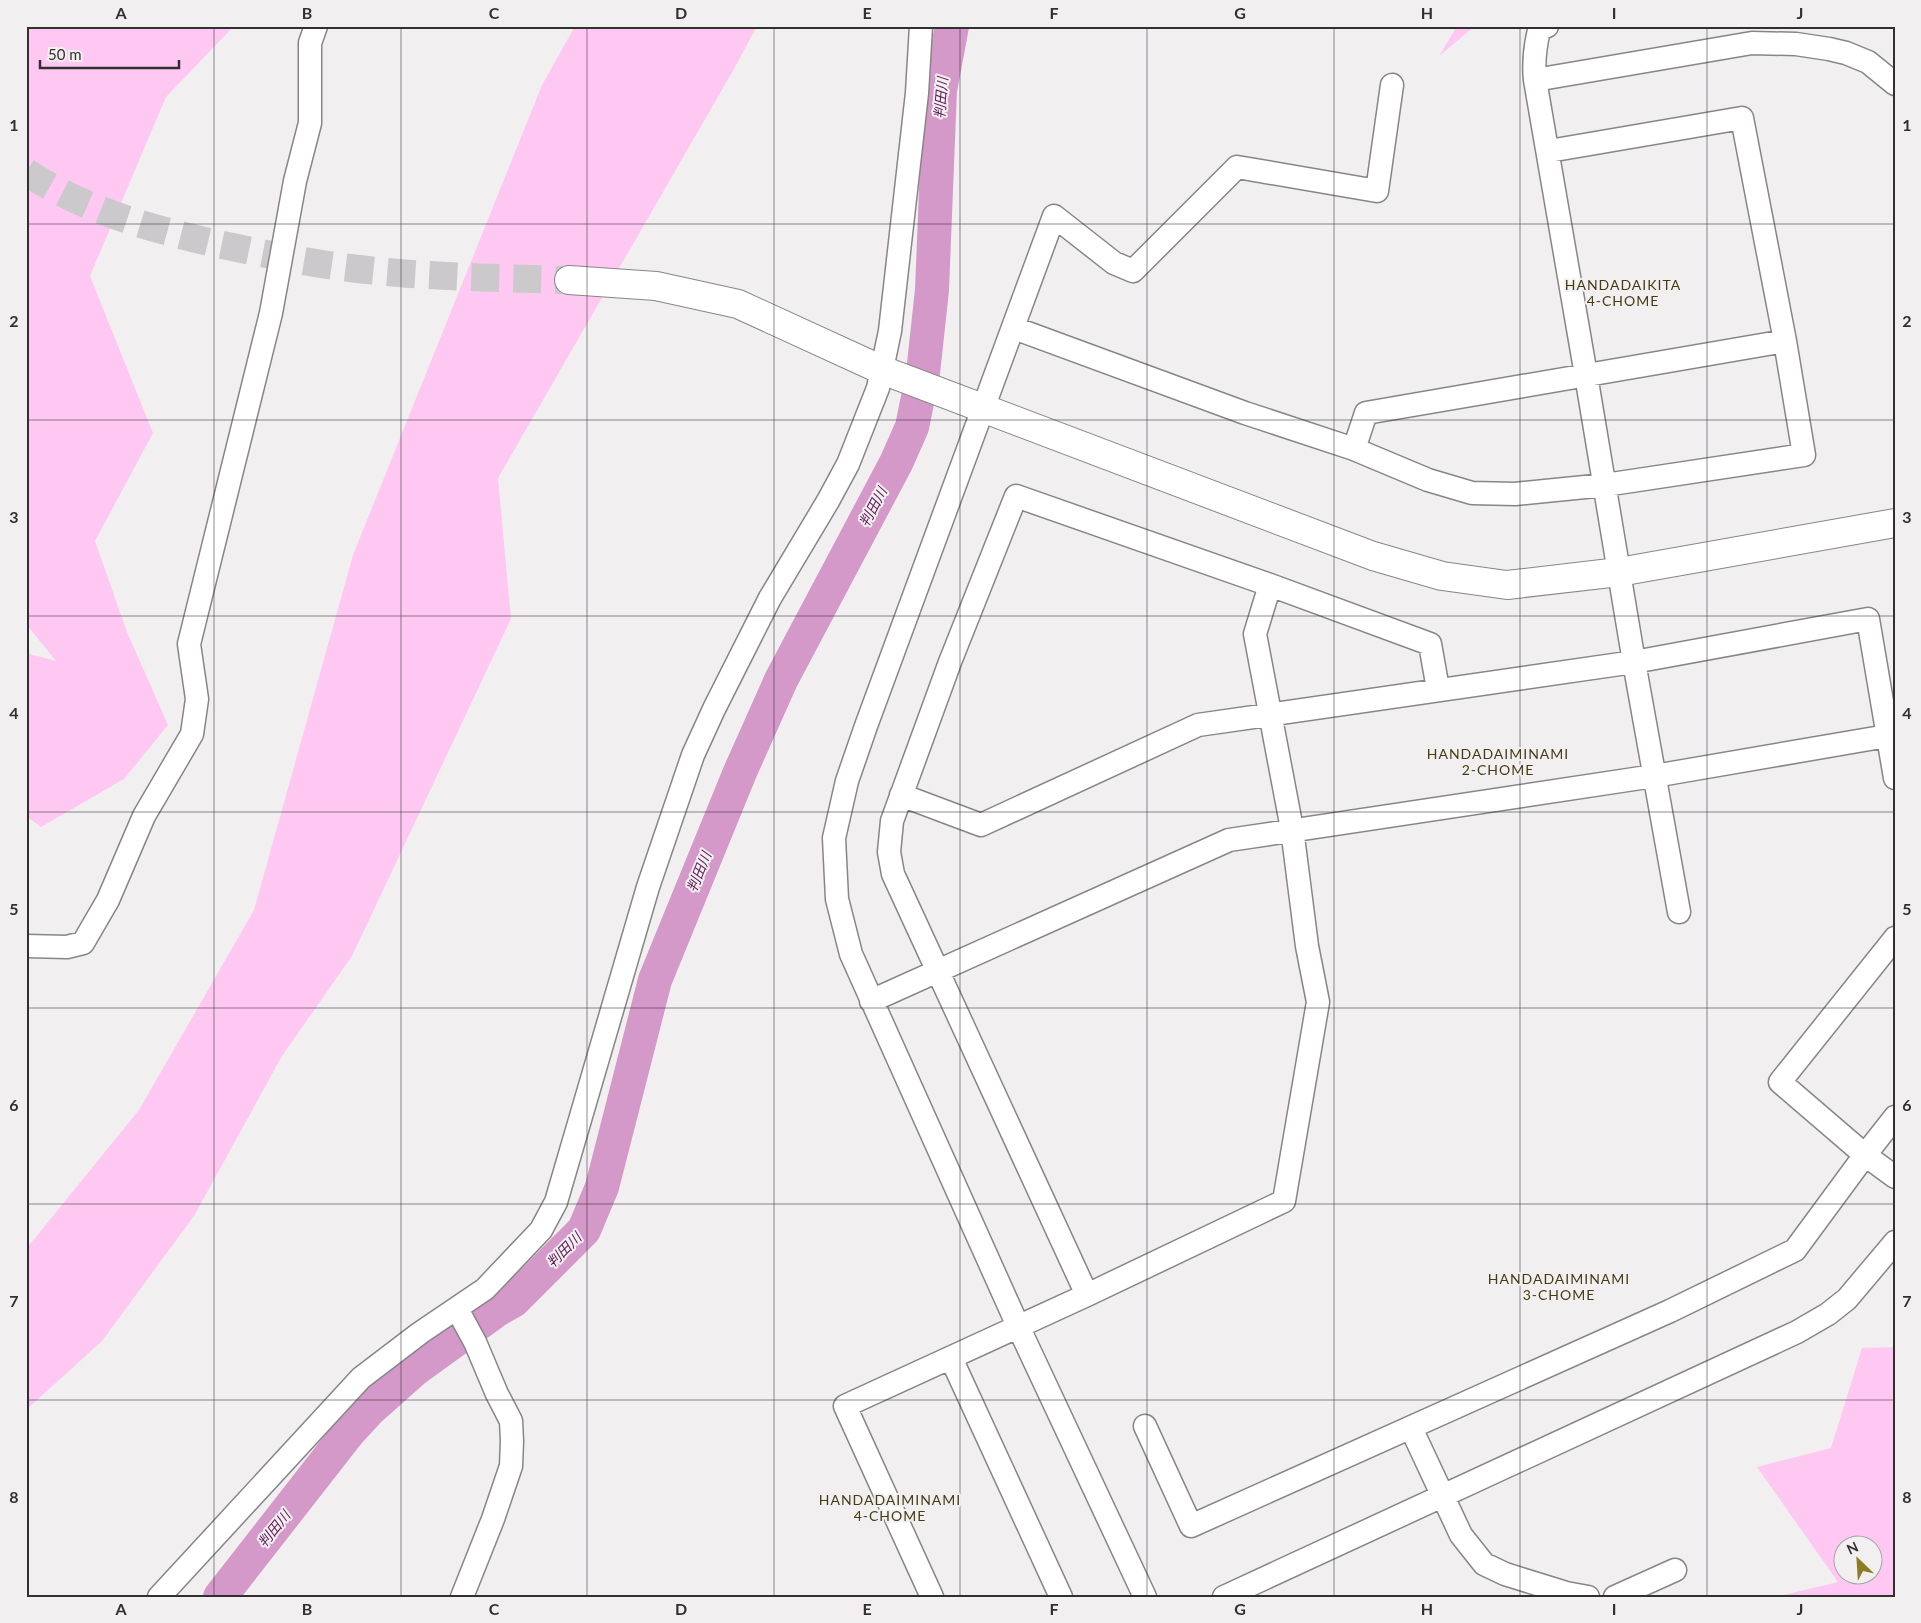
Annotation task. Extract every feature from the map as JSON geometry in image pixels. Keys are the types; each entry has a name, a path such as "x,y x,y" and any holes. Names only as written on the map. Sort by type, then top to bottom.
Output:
{"street":[{"path":"26,946 67,947 82,943 108,900 144,816 192,734 197,699 189,644 271,314 295,181 310,123 310,43 316,26"},
{"path":"159,1597 361,1378 420,1333 460,1314 541,1230 556,1202 648,887 693,755 770,598 848,464 867,416 888,373 890,331 906,193 921,26"},
{"path":"1547,26 1540,30 1535,47 1535,80 1634,662 1679,912"},
{"path":"1535,80 1752,43 1796,44 1846,53 1868,62 1895,84"},
{"path":"1145,1597 1018,1326 851,954 837,899 834,838 847,782 866,726 1054,216 1114,263 1133,271 1237,168 1377,191 1392,85"},
{"path":"1014,328 1245,413 1354,449 1428,480 1472,493 1515,494 1605,485 1804,454 1785,341 1742,118 1548,152"},
{"path":"569,280 656,286 738,304 888,373 1373,556 1442,576 1506,585 1620,572 1895,523"},
{"path":"1354,449 1366,412 1785,341"},
{"path":"1088,1295 893,874 889,852 892,821 901,795 950,662 1016,496 1270,585 1430,644 1438,689"},
{"path":"932,1597 844,1406 1088,1295 1284,1201 1318,1002 1306,946 1292,829 1255,634 1270,585"},
{"path":"901,795 981,825 1198,725 1634,662 1868,619 1895,778"},
{"path":"871,1001 1229,840 1654,776 1887,736"},
{"path":"1895,938 1780,1082 1895,1177"},
{"path":"1145,1426 1191,1526 1670,1311 1795,1250 1865,1154 1895,1117"},
{"path":"1224,1597 1797,1332 1828,1314 1848,1298 1895,1242"},
{"path":"460,1314 511,1421 512,1441 510,1466 493,1519 462,1597"},
{"path":"951,1358 1053,1594"},
{"path":"1412,1428 1460,1536 1484,1564 1505,1574 1566,1593 1588,1597"},
{"path":"1615,1597 1675,1570"}],"shaded area":[{"path":"26,26 234,26 166,97 90,276 153,433 95,541 127,632 168,725 124,779 41,827 26,816 26,653 56,661 26,624"},
{"path":"575,26 757,26 498,478 511,619 352,956 282,1056 194,1216 102,1341 26,1410 26,1249 139,1110 254,910 353,555 542,85"},
{"path":"1457,26 1475,26 1439,56"},
{"path":"1895,1347 1895,1597 1775,1597 1834,1583 1834,1586 1884,1586 1884,1536 1834,1536 1834,1576 1757,1467 1831,1448 1862,1348"}],"waterway":[{"name":"判田川","path":"220,1597 348,1433 369,1410 414,1370 497,1310 513,1301 584,1230 602,1187 655,980 740,772 781,680 896,463 912,427 923,373 932,290 940,90 952,26"}],"tunnel":[{"path":"26,172 69,196 114,215 185,236 261,253 314,263 377,271 459,277 569,280"}],"district":[{"name":"HANDADAIKITA 4-CHOME","path":"1623,294"},
{"name":"HANDADAIMINAMI 2-CHOME","path":"1498,762"},
{"name":"HANDADAIMINAMI 3-CHOME","path":"1559,1288"},
{"name":"HANDADAIMINAMI 4-CHOME","path":"890,1508"}]}
